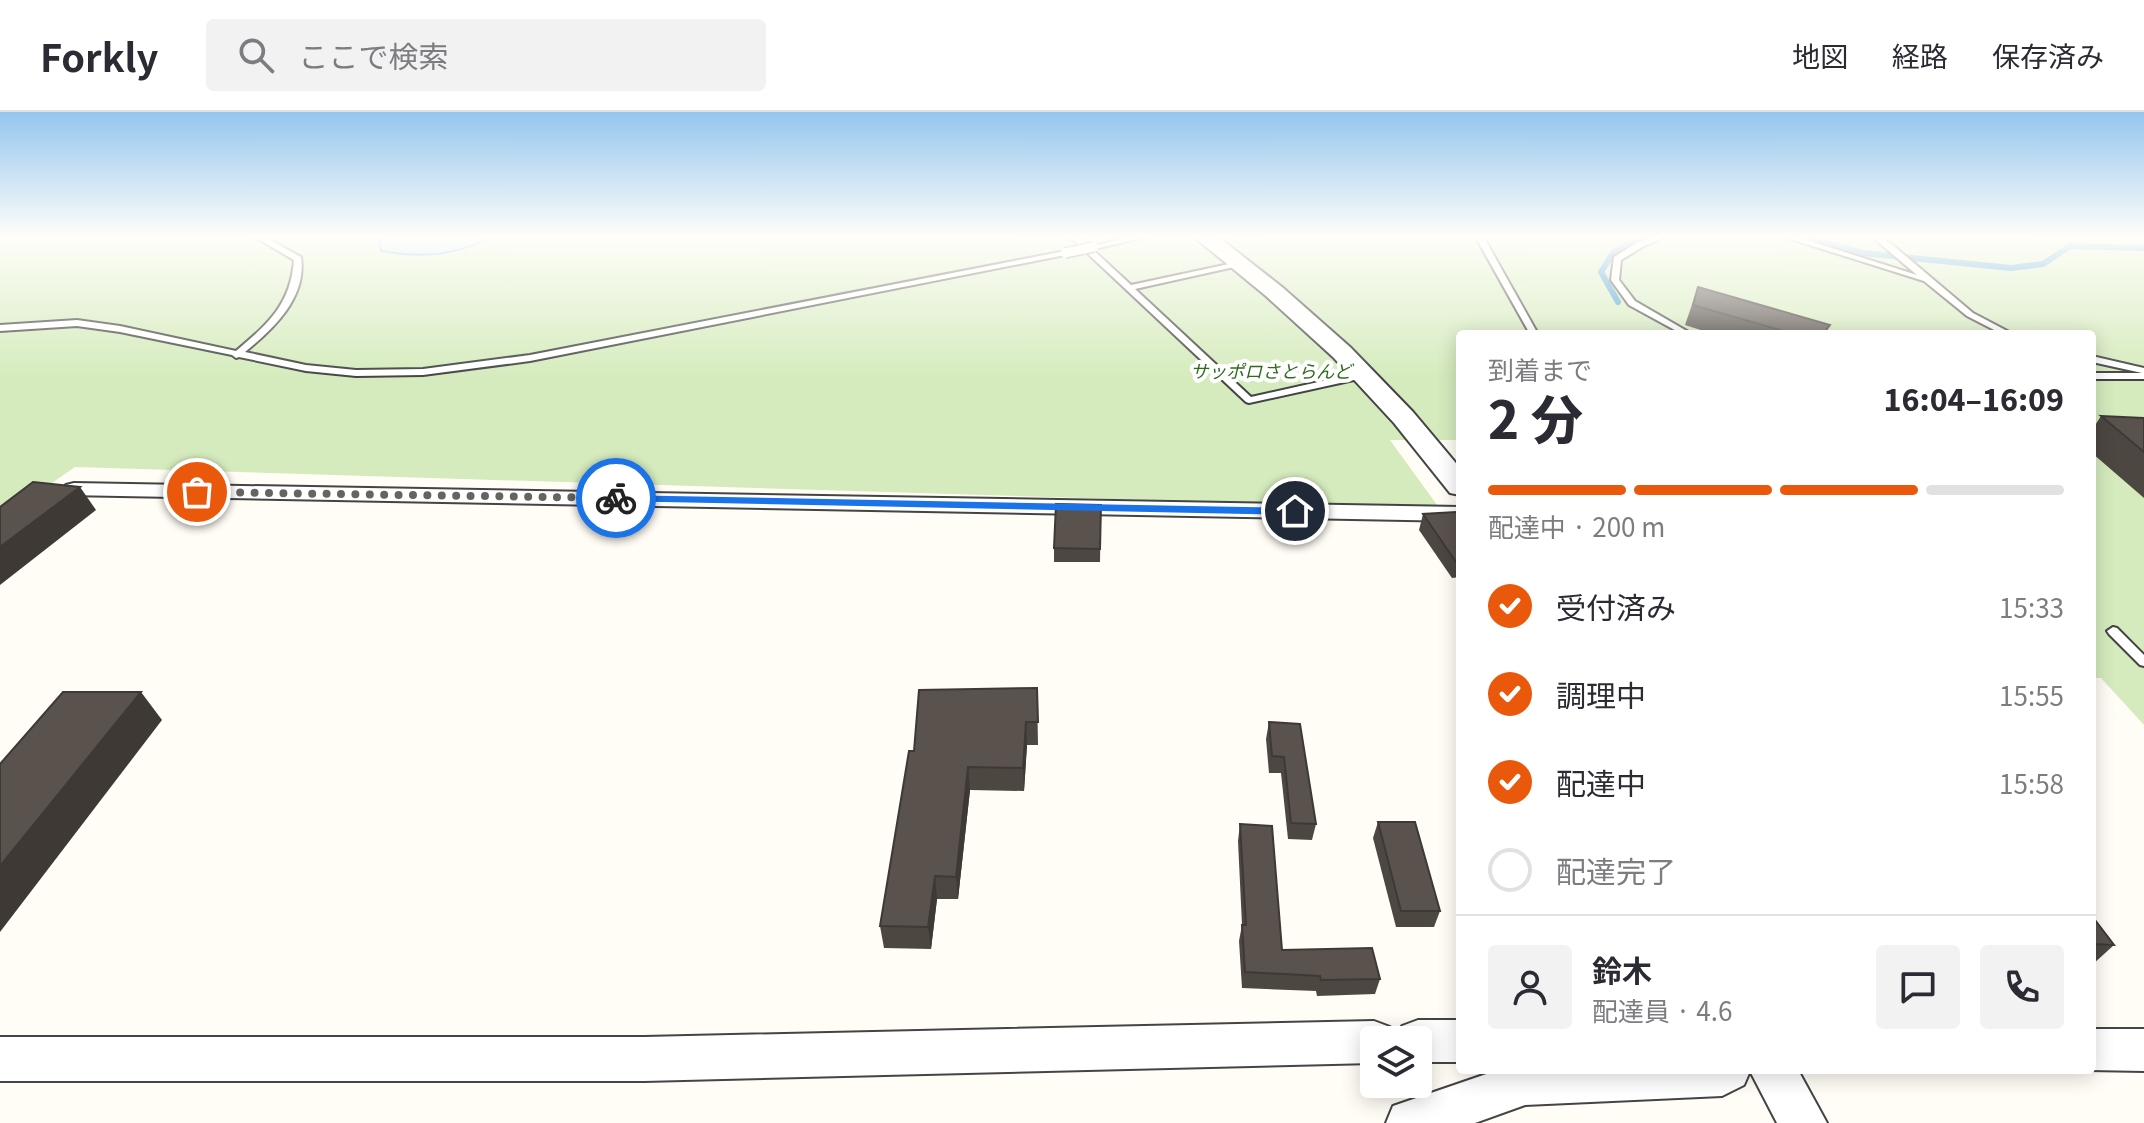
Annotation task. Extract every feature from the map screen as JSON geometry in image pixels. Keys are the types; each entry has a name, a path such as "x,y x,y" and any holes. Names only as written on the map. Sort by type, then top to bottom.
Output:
{"street":[{"path":"1263,283 1333,343 1456,482"},
{"path":"74,490 1456,514"},
{"path":"1432,1041 1456,1041"},
{"path":"0,1059 644,1059 1360,1042"},
{"path":"2096,1050 2144,1050"},
{"path":"1410,1123 1525,1083 1722,1074"},
{"path":"1775,1074 1803,1123"}],"lane":[{"path":"236,355 270,327 290,300 298,283"},
{"path":"0,328 77,323 120,329 306,368 356,373 439,370 530,358 911,283"},
{"path":"1124,283 1249,400 1363,375"},
{"path":"1129,288 1150,283"},
{"path":"1505,283 1532,330"},
{"path":"1617,283 1632,303 1681,330"},
{"path":"1929,283 1965,313 2001,330"},
{"path":"2096,360 2143,376"},
{"path":"2096,376 2143,376"},
{"path":"2113,631 2144,662"}],"green space":[{"name":"サッポロさとらんど","path":"0,283 2144,283 2144,725 2101,678 2096,678 2096,330 1456,330 1456,440 1390,440 1440,509 75,467 0,519"}],"building":[{"path":"1698,287 1830,325 1826,330 1780,330 1693,305"},
{"path":"2101,416 2144,418 2144,452"},
{"path":"33,482 80,487 0,547 0,507"},
{"path":"1056,504 1101,505 1100,549 1054,548"},
{"path":"1456,512 1456,562 1423,514"},
{"path":"1037,688 1038,722 1026,722 1023,768 968,767 956,877 935,876 928,927 880,926 909,751 914,751 919,690"},
{"path":"63,692 141,692 0,866 0,764"},
{"path":"1269,722 1300,724 1316,824 1291,823 1284,757 1272,756"},
{"path":"1378,822 1415,822 1440,911 1401,911"},
{"path":"1240,824 1272,826 1282,950 1372,948 1380,979 1321,980 1320,976 1245,972 1242,925 1246,925"},
{"path":"2096,921 2114,945 2096,944"}],"waterway":[{"path":"1607,283 1618,302"}],"way so far":[{"path":"197,492 616,498"}],"route":[{"path":"616,498 1295,511"}]}
